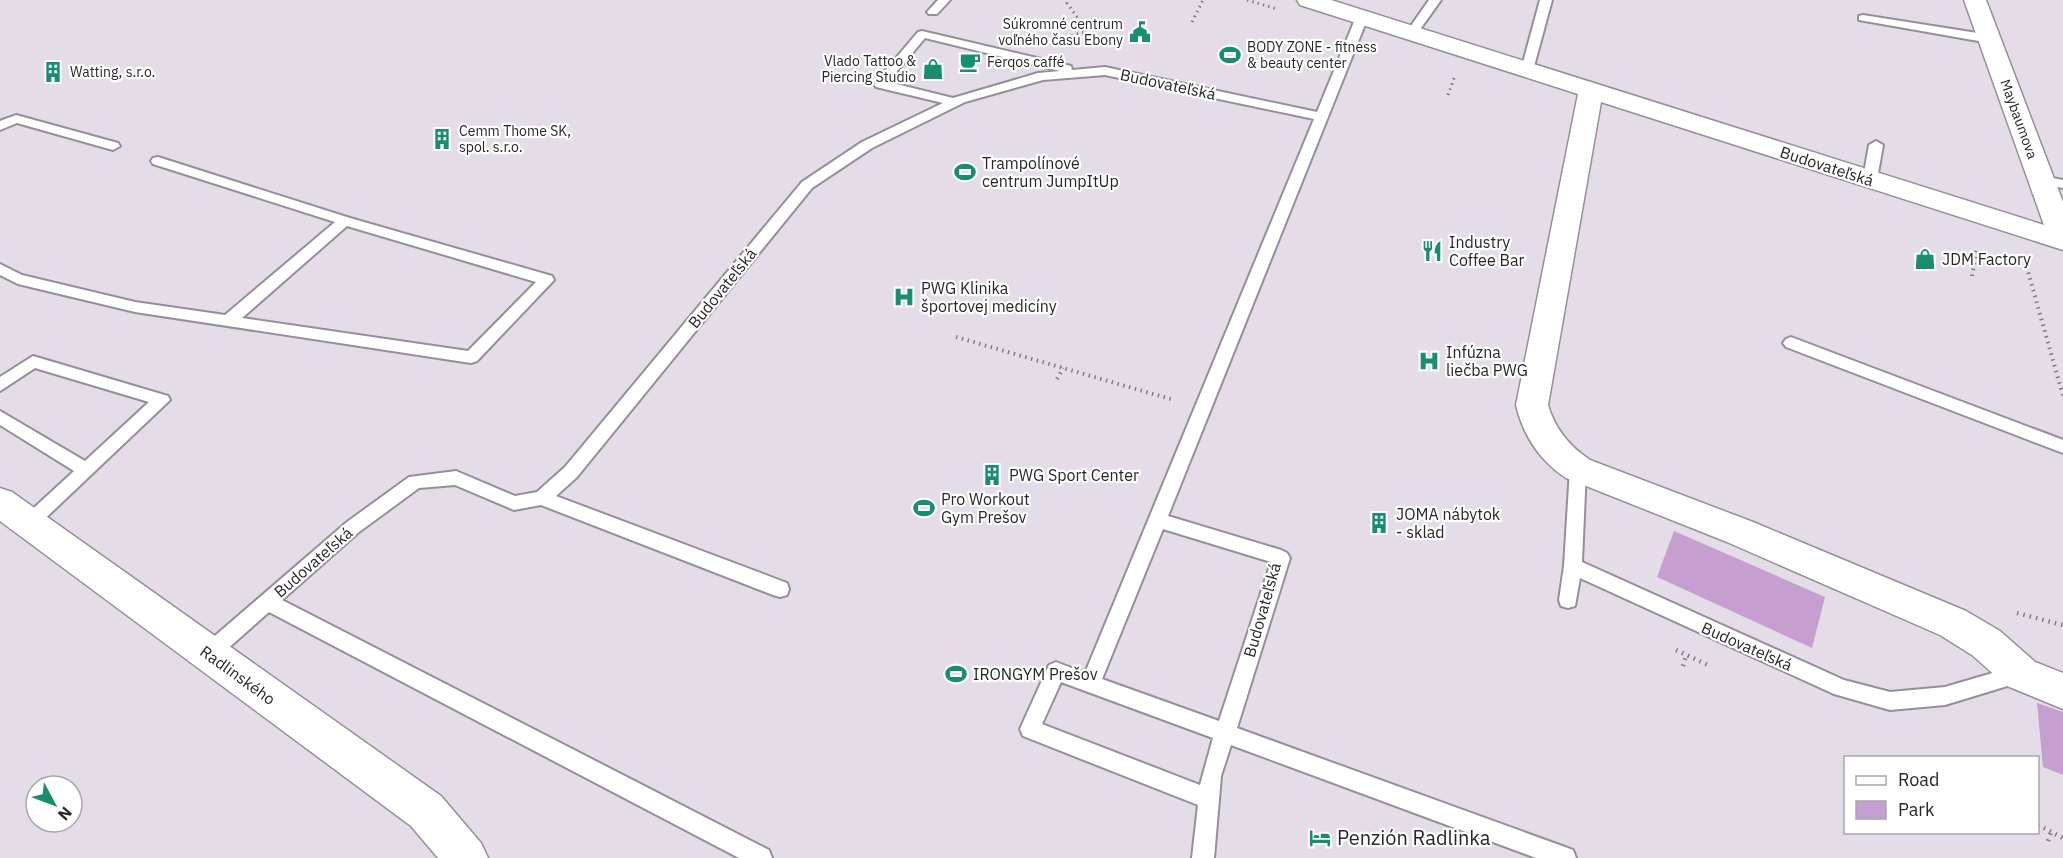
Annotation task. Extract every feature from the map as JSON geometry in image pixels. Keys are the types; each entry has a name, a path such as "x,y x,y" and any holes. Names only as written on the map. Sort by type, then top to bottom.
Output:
{"street":[{"name":"Budovateľská","path":"1308,0 2063,240"},
{"name":"Maybaumova","path":"1975,0 2052,182 2063,240"},
{"path":"1591,90 1532,405 1537,424 1561,458 1578,470 1740,532 1953,623 1986,643 2021,674 2063,691"},
{"name":"Radlinského","path":"15,512 426,811 466,858"}],"lane":[{"path":"933,12 944,0"},
{"path":"1412,33 1435,0"},
{"path":"1527,70 1546,0"},
{"path":"1090,684 1362,17"},
{"path":"1863,18 1990,39"},
{"path":"954,102 880,84 922,34 1083,73"},
{"name":"Budovateľská","path":"209,653 353,528 415,482 456,477 514,503 542,498 571,472 807,185 867,145 954,102 1042,76 1105,71 1321,117"},
{"path":"0,126 16,119 113,146"},
{"path":"1870,179 1876,145"},
{"path":"0,269 18,279 135,307 471,357 547,280 345,221 158,161"},
{"path":"228,321 345,221"},
{"path":"1791,343 2063,447"},
{"path":"0,385 33,362 162,400 87,470 15,512"},
{"path":"0,417 87,470"},
{"path":"1568,600 1573,566 1578,470"},
{"path":"542,498 780,589"},
{"name":"Budovateľská","path":"1158,520 1281,558 1211,776 1203,858"},
{"name":"Budovateľská","path":"1573,566 1841,688 1890,701 1946,696 2021,674"},
{"path":"268,602 761,858"},
{"path":"1209,799 1030,729 1056,671 1224,735 1565,858"}],"path":[{"path":"1011,56 1087,31 1067,3 1069,0"},
{"path":"1192,22 1203,0"},
{"path":"1972,276 1977,245"},
{"path":"2024,260 2063,396"},
{"path":"956,337 1203,409"},
{"path":"1057,379 1063,368"},
{"path":"1683,666 1686,656"},
{"path":"2039,826 2063,838"},
{"path":"2048,841 2051,832"}],"green space":[{"path":"1674,531 1825,597 1812,648 1657,577"},
{"path":"2037,703 2063,712 2063,775 2043,767"}],"place":[{"name":"Súkromné centrum voľného času Ebony","path":"1140,32"},
{"name":"BODY ZONE - fitness & beauty center","path":"1230,55"},
{"name":"Ferqos caffé","path":"970,62"},
{"name":"Vlado Tattoo & Piercing Studio","path":"933,69"},
{"name":"Watting, s.r.o.","path":"53,72"},
{"name":"Cemm Thome SK, spol. s.r.o.","path":"442,139"},
{"name":"Trampolínové centrum JumpItUp","path":"965,172"},
{"name":"Industry Coffee Bar","path":"1432,251"},
{"name":"JDM Factory","path":"1925,259"},
{"name":"PWG Klinika športovej medicíny","path":"904,297"},
{"name":"Infúzna liečba PWG","path":"1429,361"},
{"name":"PWG Sport Center","path":"992,475"},
{"name":"Pro Workout Gym Prešov","path":"924,508"},
{"name":"JOMA nábytok - sklad","path":"1379,523"},
{"name":"IRONGYM Prešov","path":"956,674"},
{"name":"Penzión Radlinka","path":"1320,838"}]}
